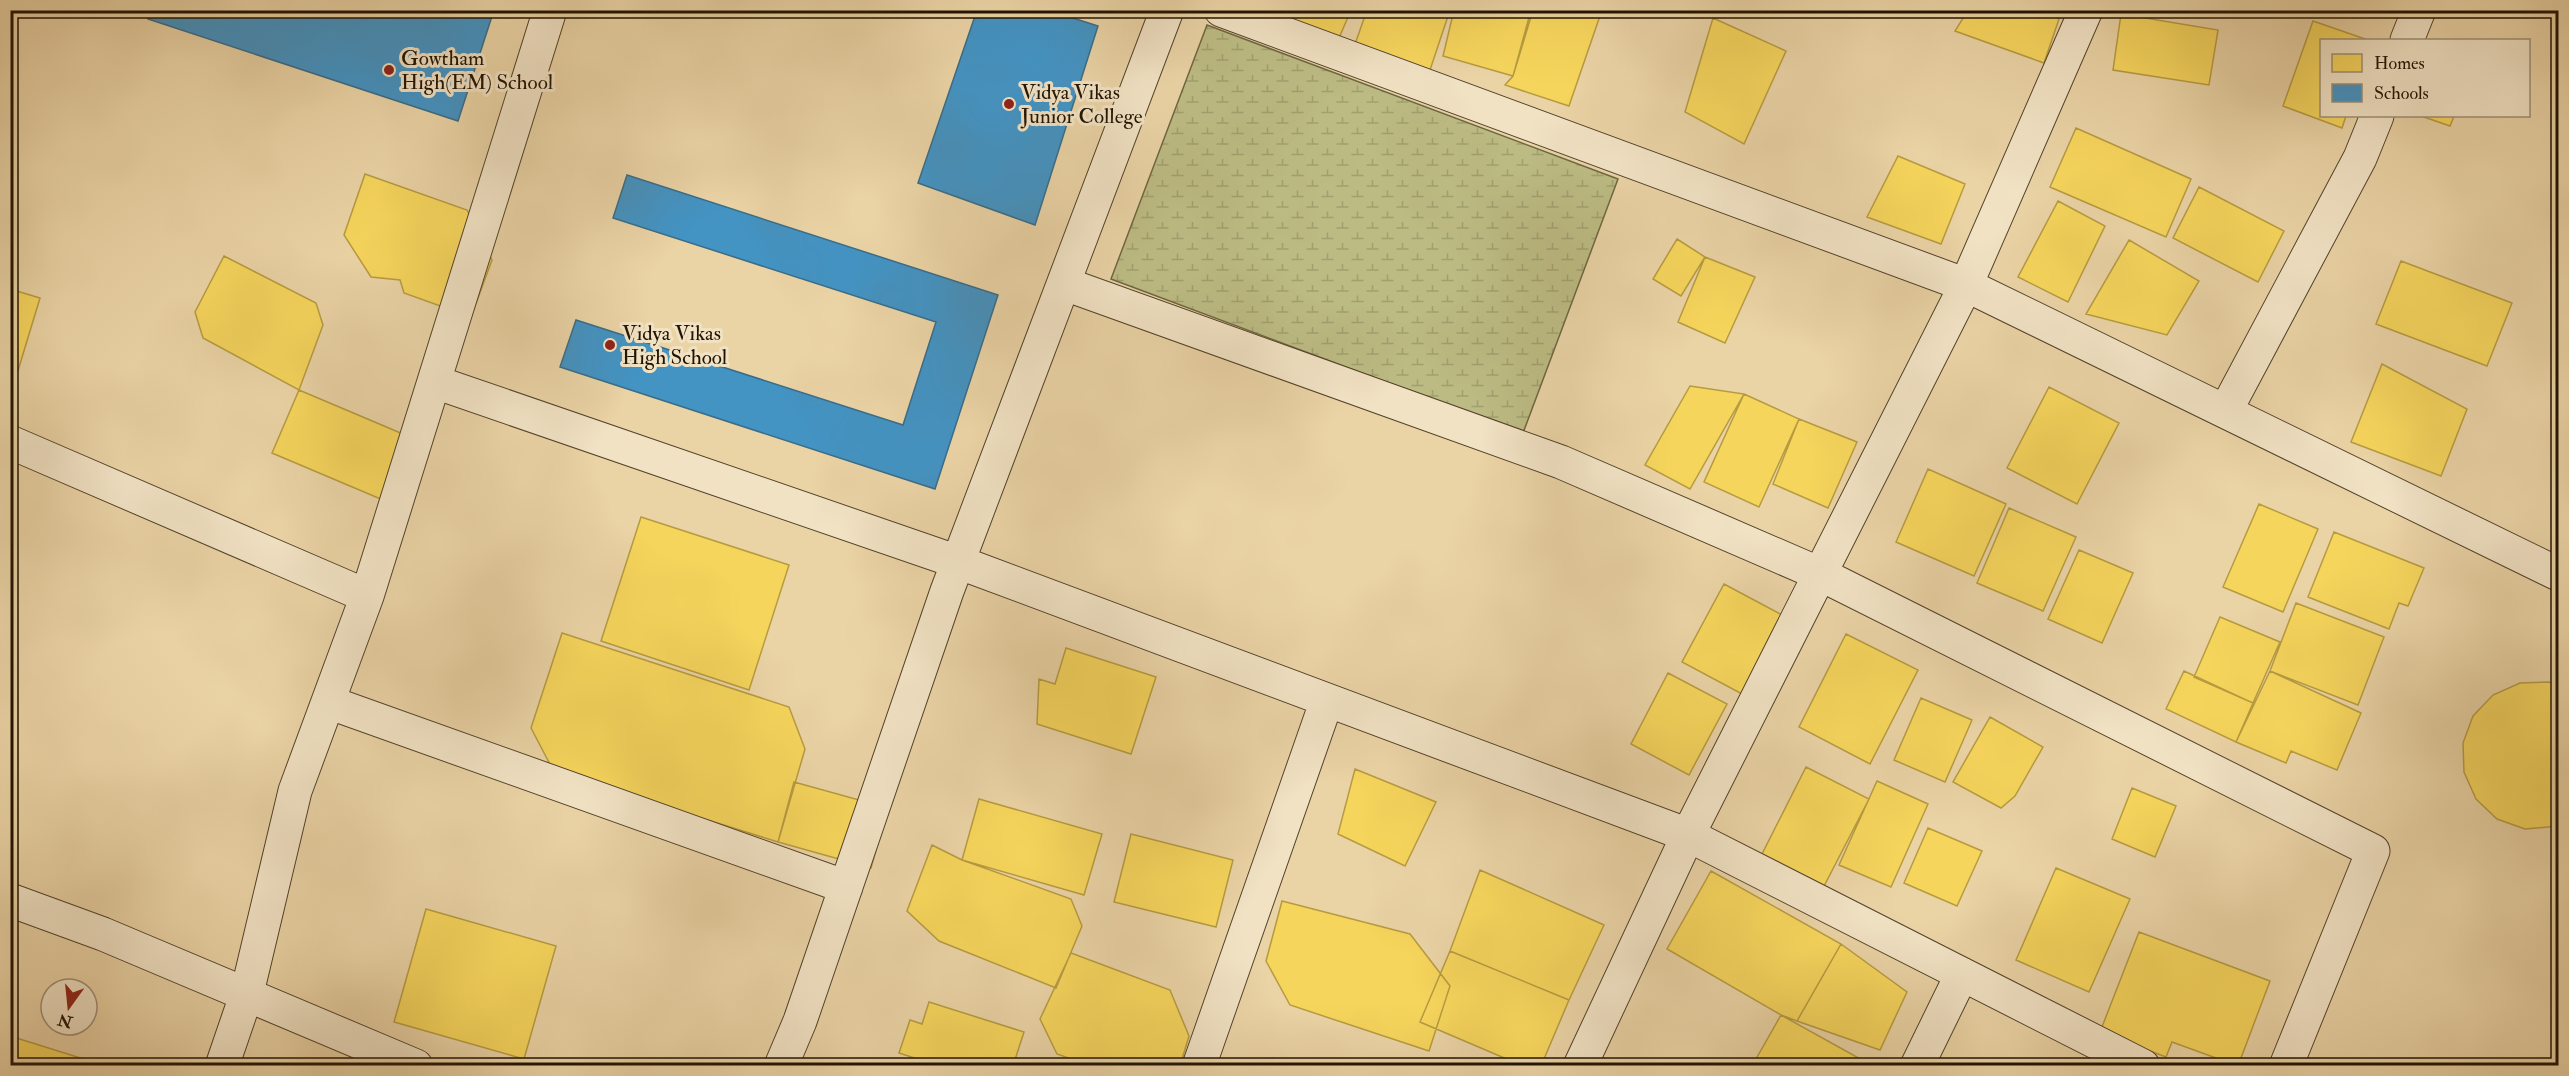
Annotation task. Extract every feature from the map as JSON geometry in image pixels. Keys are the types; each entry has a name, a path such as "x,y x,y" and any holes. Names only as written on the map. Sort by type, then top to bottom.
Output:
{"street":[{"path":"222,1065 247,993 295,791 367,596 550,10"},
{"path":"781,1065 800,1021 958,562 1167,10"},
{"path":"1221,10 1966,285 2559,574"},
{"path":"1580,1065 1688,835 1966,285 2086,10"},
{"path":"2407,39 2419,10"},
{"path":"2226,410 2360,158 2377,117"},
{"path":"1065,284 1561,462 1820,574 2373,851 2286,1065"},
{"path":"435,382 958,562 1688,835 2143,1065"},
{"path":"10,442 367,596"},
{"path":"1199,1065 1328,700"},
{"path":"328,702 846,887"},
{"path":"10,900 103,934 416,1065"},
{"path":"1917,1065 1962,974"}],"green space":[{"path":"1207,25 1618,179 1523,433 1111,279"}],"building: Homes":[{"path":"1286,10 1351,10 1336,45 1281,22"},
{"path":"1367,10 1450,10 1429,73 1354,47"},
{"path":"1454,10 1531,10 1513,76 1443,56"},
{"path":"1533,10 1602,10 1569,106 1505,85 1513,76"},
{"path":"1968,10 2040,10 2059,19 2044,63 1955,31"},
{"path":"2121,14 2218,30 2209,85 2113,70"},
{"path":"1713,18 1786,51 1744,144 1685,112"},
{"path":"2313,21 2365,39 2320,39 2320,117 2346,117 2342,128 2283,106"},
{"path":"2424,117 2454,117 2450,126"},
{"path":"2076,128 2191,179 2166,237 2050,187"},
{"path":"1898,156 1965,184 1941,244 1867,217"},
{"path":"365,174 467,210 492,260 471,317 404,293 400,280 371,277 344,235"},
{"path":"2199,187 2284,231 2258,282 2173,238"},
{"path":"2058,201 2105,226 2068,302 2018,277"},
{"path":"1677,239 1705,257 1681,296 1653,279"},
{"path":"2129,240 2199,281 2167,335 2086,314"},
{"path":"224,256 316,303 323,325 299,390 203,338 195,312"},
{"path":"1705,257 1755,277 1725,343 1678,322"},
{"path":"2401,261 2512,303 2487,366 2376,324"},
{"path":"10,289 40,298 10,397"},
{"path":"2382,364 2467,409 2441,476 2351,442"},
{"path":"1690,386 1744,394 1690,489 1645,465"},
{"path":"2049,387 2119,423 2077,504 2007,468"},
{"path":"299,390 410,437 383,500 272,453"},
{"path":"1744,394 1799,419 1759,507 1704,482"},
{"path":"1799,419 1857,442 1828,508 1773,484"},
{"path":"1928,469 2006,504 1974,576 1896,542"},
{"path":"2259,504 2318,529 2283,612 2223,587"},
{"path":"2009,508 2076,537 2043,611 1977,583"},
{"path":"641,517 789,565 749,690 601,641"},
{"path":"2334,532 2424,568 2408,606 2399,603 2389,629 2308,597"},
{"path":"2079,550 2133,573 2102,643 2048,619"},
{"path":"1724,584 1784,616 1742,694 1682,662"},
{"path":"2296,603 2384,637 2358,705 2270,671"},
{"path":"2220,617 2280,642 2253,703 2194,677"},
{"path":"562,633 789,707 805,749 778,842 554,772 531,728"},
{"path":"1846,634 1918,670 1870,764 1799,727"},
{"path":"1066,648 1156,677 1131,754 1037,724 1039,679 1055,684"},
{"path":"2184,671 2253,703 2236,742 2166,709"},
{"path":"2270,671 2361,713 2337,770 2291,751 2286,763 2236,742"},
{"path":"1668,673 1727,704 1689,775 1631,744"},
{"path":"2549,682 2558,686 2558,826 2525,829 2497,819 2476,799 2464,772 2463,743 2473,716 2493,695 2520,683"},
{"path":"1921,698 1972,720 1945,782 1894,760"},
{"path":"1990,717 2043,747 2015,796 2001,808 1953,782"},
{"path":"1806,767 1869,799 1822,890 1760,858"},
{"path":"1355,769 1436,802 1405,866 1338,834"},
{"path":"1877,781 1928,804 1891,887 1839,865"},
{"path":"794,782 888,808 871,868 778,842"},
{"path":"2132,788 2176,806 2155,857 2112,839"},
{"path":"979,799 1102,834 1084,895 962,860"},
{"path":"1928,828 1982,851 1957,906 1904,883"},
{"path":"1131,834 1233,860 1216,927 1114,902"},
{"path":"932,845 962,860 1071,899 1082,926 1056,988 939,941 907,911"},
{"path":"2056,868 2130,899 2089,992 2016,960"},
{"path":"1480,870 1604,925 1569,1000 1450,951"},
{"path":"1711,871 1841,944 1797,1021 1781,1015 1667,949"},
{"path":"1282,901 1410,934 1450,986 1429,1051 1290,1005 1266,961"},
{"path":"426,909 556,946 524,1059 394,1022"},
{"path":"2139,932 2270,981 2238,1066 2172,1042 2166,1057 2100,1032"},
{"path":"1841,944 1907,992 1880,1050 1797,1021"},
{"path":"1450,951 1569,1000 1541,1066 1523,1066 1420,1022"},
{"path":"1071,953 1170,990 1189,1036 1180,1066 1091,1066 1057,1054 1040,1019"},
{"path":"929,1002 1024,1032 1013,1066 939,1066 899,1053 910,1020 922,1024"},
{"path":"1781,1015 1873,1066 1752,1066"},
{"path":"10,1036 87,1060 86,1066 10,1066"},
{"path":"1272,1058 1296,1066 1268,1066"}],"building: Schools":[{"name":"Gowtham High(EM) School","path":"150,10 494,10 458,121 148,19"},
{"name":"Vidya Vikas Junior College","path":"977,10 1048,10 1098,26 1035,225 918,183"},
{"name":"Vidya Vikas High School","path":"627,175 998,295 935,489 560,367 576,320 903,425 936,322 613,218"}],"place":[{"name":"Gowtham High(EM) School","path":"389,70"},
{"name":"Vidya Vikas Junior College","path":"1009,104"},
{"name":"Vidya Vikas High School","path":"610,345"}]}
